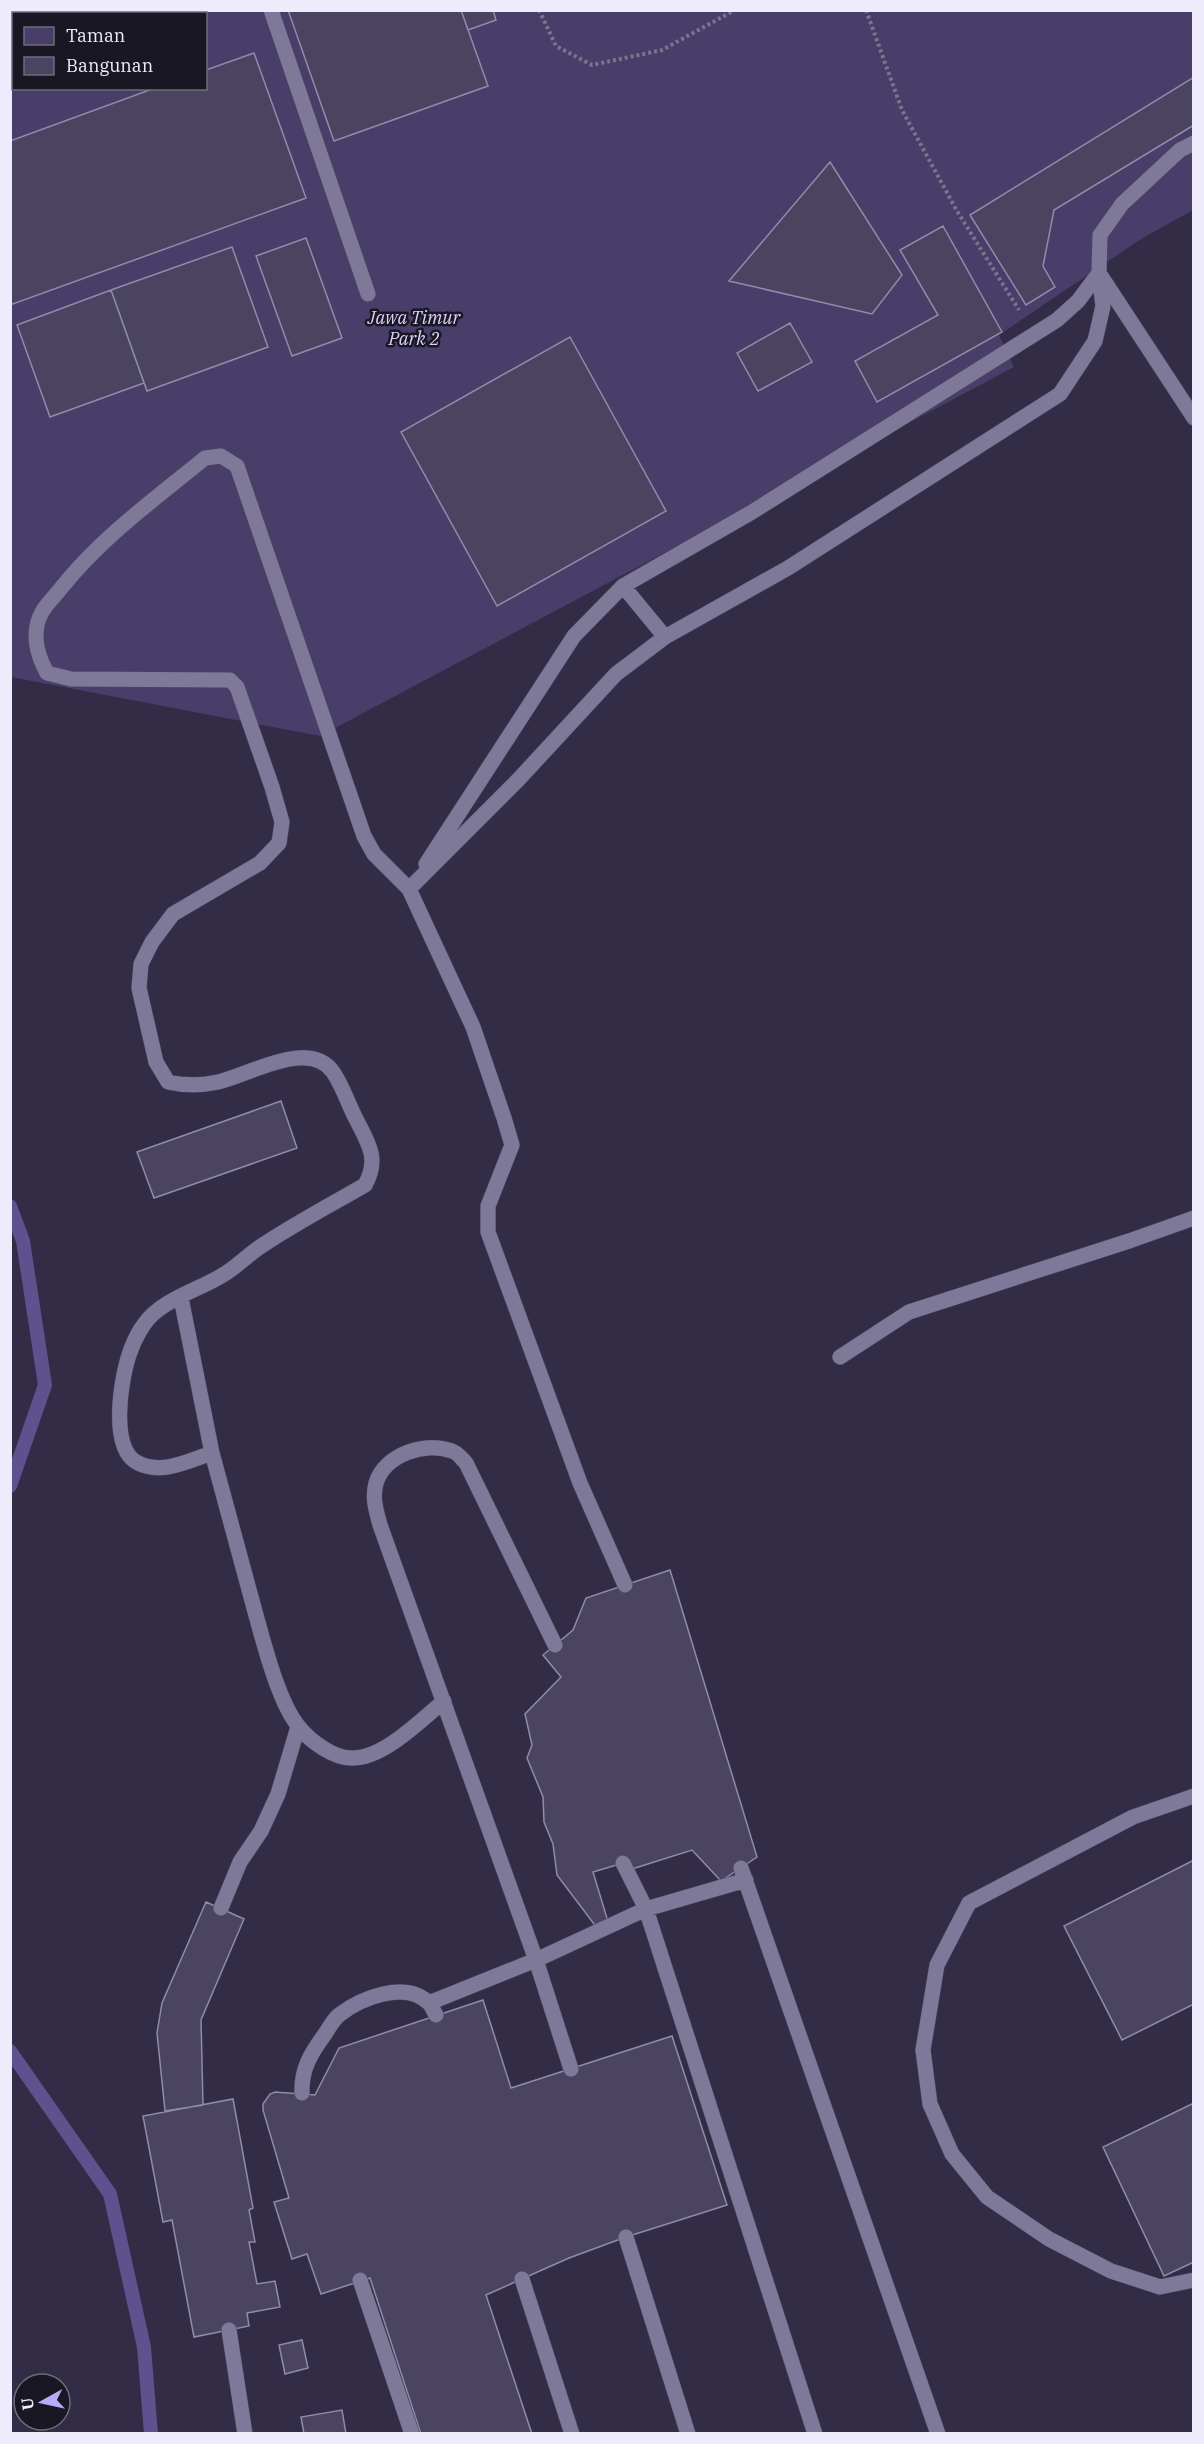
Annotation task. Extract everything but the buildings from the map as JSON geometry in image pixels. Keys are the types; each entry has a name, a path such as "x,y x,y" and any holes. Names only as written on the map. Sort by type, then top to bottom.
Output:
{"lane":[{"path":"272,10 368,294"},
{"path":"409,889 518,780 615,674 665,637 788,568 1060,394 1095,341 1103,306 1099,273 1100,235 1122,204 1180,150 1194,143"},
{"path":"1099,273 1194,418"},
{"path":"409,889 574,636 623,586 752,512 1057,320 1078,301 1099,273"},
{"path":"212,1453 170,1468 152,1467 135,1462 124,1447 119,1425 121,1392 129,1355 143,1324 158,1309 226,1273 264,1244 365,1185 371,1174 372,1153 332,1071 314,1058 295,1057 218,1082 189,1086 168,1082 156,1062 140,988 141,964 152,942 174,914 260,863 279,843 282,822 276,799 237,687 230,680 71,679 46,674 38,657 36,636 42,613 77,568 117,529 205,458 221,456 237,466 364,836 374,854 409,889 473,1027 512,1145 488,1206 488,1232 580,1483 625,1585"},
{"path":"623,586 665,637"},
{"path":"840,1357 909,1312 1194,1218"},
{"path":"181,1298 212,1453 268,1658 298,1727 326,1751 352,1759 375,1754 407,1732 444,1701"},
{"path":"555,1645 466,1463 455,1451 438,1448 418,1449 398,1457 385,1469 376,1482 374,1503 536,1960 571,2069"},
{"path":"221,1908 240,1862 261,1831 279,1794 298,1727"},
{"path":"1194,1796 1133,1817 969,1903 937,1965 923,2050 930,2104 952,2154 987,2197 1049,2239 1111,2271 1160,2287 1194,2280"},
{"path":"623,1863 646,1910 815,2433"},
{"path":"302,2093 307,2058 337,2016 363,2000 390,1993 411,1994 433,2009 646,1910 743,1874 938,2433"},
{"path":"626,2237 688,2433"},
{"path":"522,2279 572,2433"},
{"path":"360,2280 412,2433"},
{"path":"229,2330 245,2433"}],"path":[{"path":"539,10 556,46 592,64 662,50 735,10"},
{"path":"867,10 902,110 970,231 1019,311 1028,314"}],"green space":[{"name":"Jawa Timur Park 2","path":"10,11 1193,11 1193,210 1141,239 999,335 1014,367 320,736 11,677"}],"waterway":[{"path":"10,1206 23,1241 45,1385 10,1486"},
{"path":"10,2051 110,2194 144,2347 151,2434"}]}
